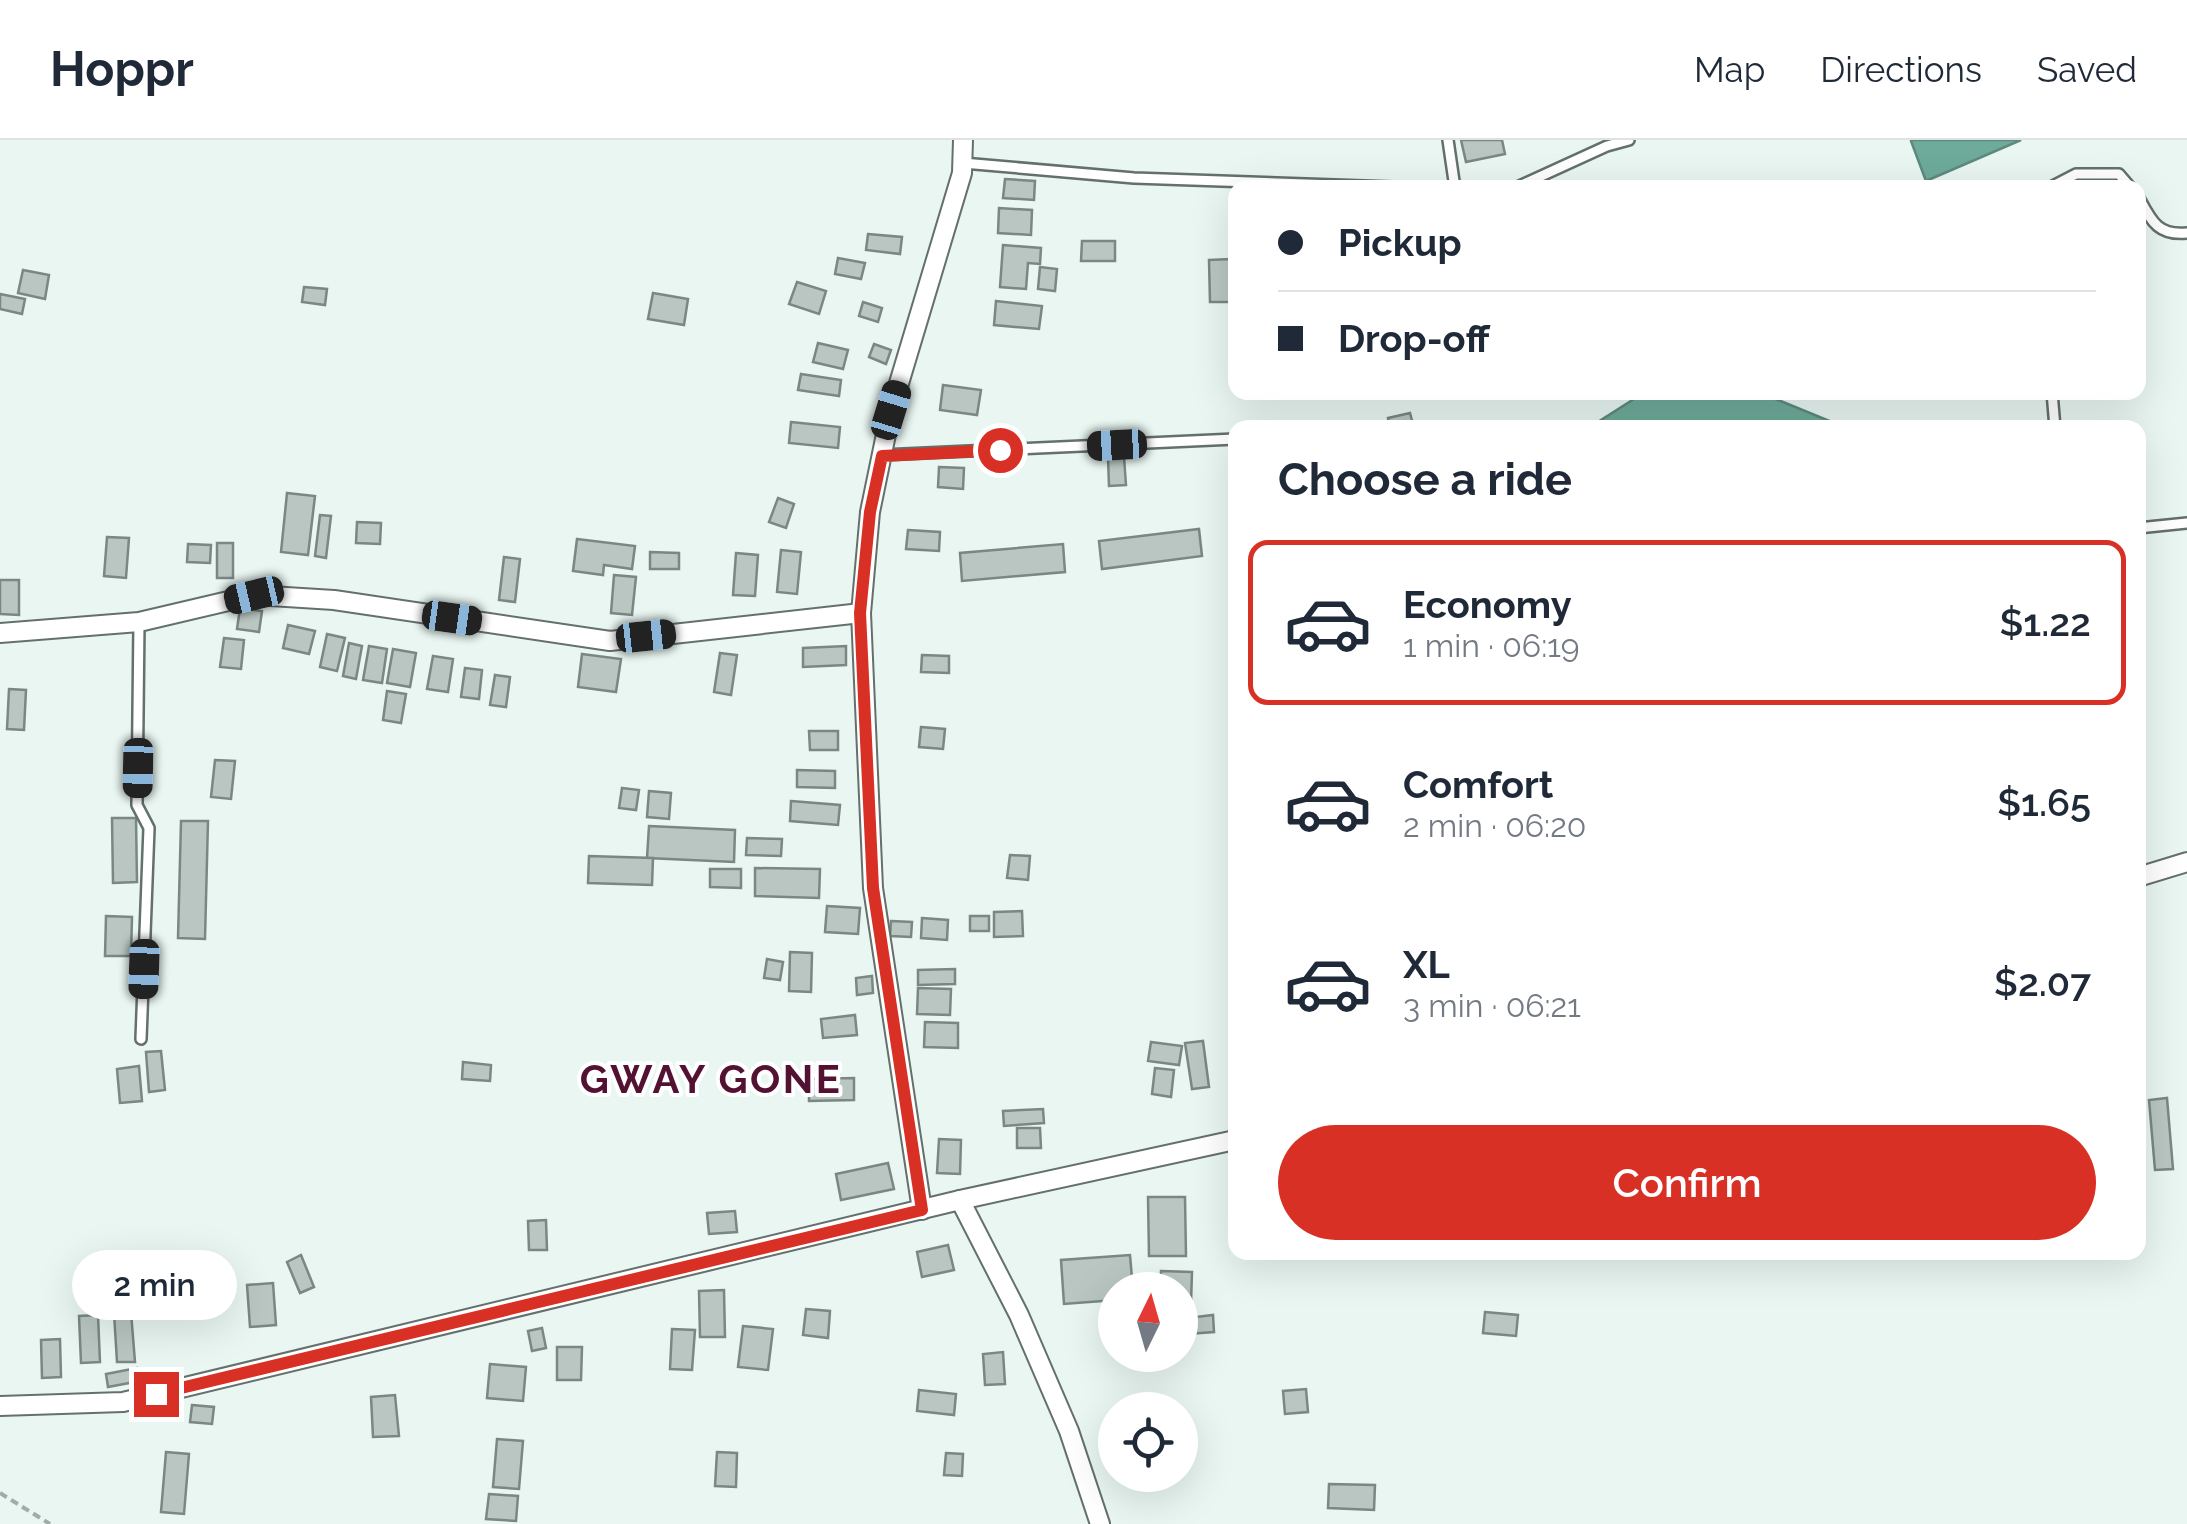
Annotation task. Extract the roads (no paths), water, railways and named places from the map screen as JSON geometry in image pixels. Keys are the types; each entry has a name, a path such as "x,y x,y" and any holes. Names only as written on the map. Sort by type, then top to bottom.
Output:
{"street":[{"path":"922,1210 873,888 860,613 870,512 891,410 963,163 963,140"},
{"path":"0,633 139,622 254,595 334,600 610,640 860,613"},
{"path":"2146,875 2187,862"},
{"path":"0,1406 124,1402 960,1200 1228,1142"},
{"path":"960,1200 1020,1314 1069,1430 1100,1524"}],"lane":[{"path":"1448,140 1454,180"},
{"path":"1534,180 1629,140"},
{"path":"963,163 1134,178 1228,181"},
{"path":"2064,180 2076,174 2118,174 2123,180"},
{"path":"2146,211 2154,226 2171,234 2187,233"},
{"path":"882,456 1228,440"},
{"path":"2146,527 2187,523"},
{"path":"139,622 137,805 148,828 141,1039"}],"district":[{"name":"GWAY GONE","path":"711,1079"}]}
